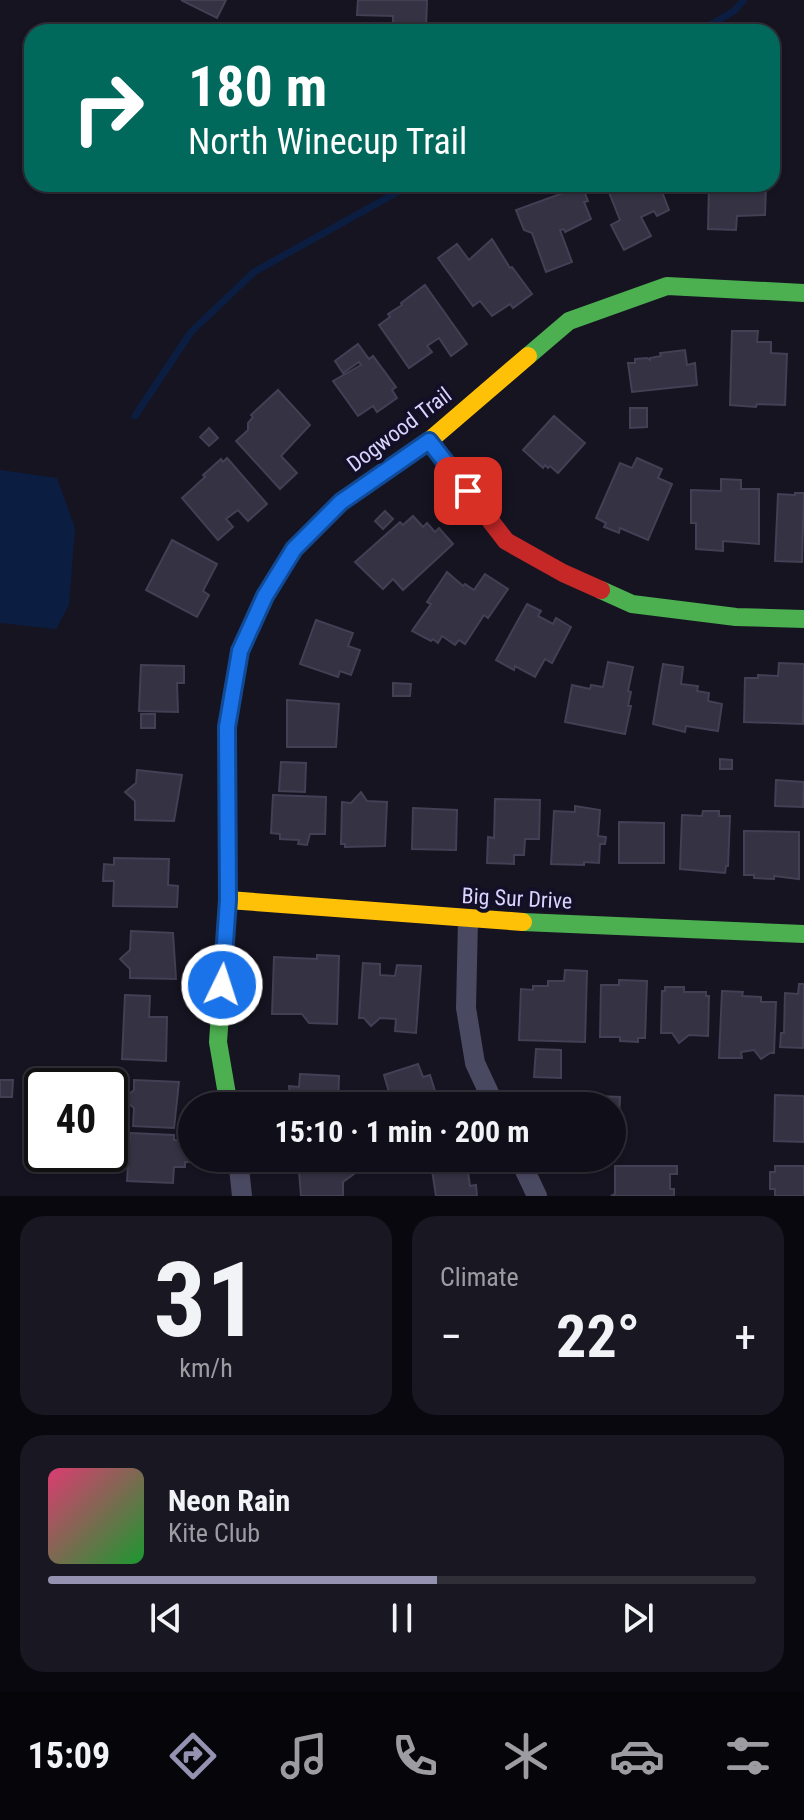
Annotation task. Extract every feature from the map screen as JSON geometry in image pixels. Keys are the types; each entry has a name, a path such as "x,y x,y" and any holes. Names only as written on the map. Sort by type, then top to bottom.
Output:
{"street":[{"name":"Dogwood Trail","path":"227,1092 218,1042 228,900 227,727 240,651 265,596 294,549 341,502 429,441 569,321 667,286 804,293"},
{"path":"429,441 506,541 563,573 632,604 736,617 804,619"},
{"name":"Big Sur Drive","path":"228,900 468,920 804,934"},
{"path":"468,920 466,1008 475,1063 488,1092"},
{"path":"239,1172 242,1196"},
{"path":"526,1172 537,1196"}],"water":[{"path":"0,470 57,478 75,528 69,605 56,629 0,623"}],"building":[{"path":"181,0 226,0 217,18"},
{"path":"358,0 427,0 426,24 393,24 393,16 357,15"},
{"path":"566,192 584,192 588,201 584,202 591,219 565,232 564,229 560,230 572,262 546,272 532,233 524,230 516,210"},
{"path":"609,192 662,192 669,210 657,216 654,211 641,217 651,236 624,250 611,225 620,220"},
{"path":"709,192 766,192 765,215 737,216 736,230 708,229"},
{"path":"492,239 510,268 532,294 513,308 510,304 492,316 480,301 473,306 438,258 457,244 469,260"},
{"path":"425,285 467,344 451,356 439,338 427,346 432,352 409,368 379,325"},
{"path":"732,331 758,331 757,342 771,342 771,353 787,354 785,405 730,405"},
{"path":"358,344 369,359 373,356 396,387 392,390 397,398 377,412 373,406 358,416 333,381 361,365 359,362 343,373 335,361"},
{"path":"685,350 687,365 695,363 697,385 632,392 628,363 635,363 635,359 650,360 661,356 660,353"},
{"path":"278,390 310,425 281,456 297,473 280,489 236,441 248,430 251,415"},
{"path":"630,408 647,408 647,427 630,428"},
{"path":"554,416 585,443 558,473 550,466 543,468 523,450"},
{"path":"209,428 218,438 209,446 200,437"},
{"path":"227,458 267,504 248,521 238,510 226,519 233,527 218,540 182,498 221,459 223,462"},
{"path":"637,458 662,469 658,478 672,484 648,540 620,528 619,533 604,527 606,523 596,518 620,463 632,468"},
{"path":"721,479 741,480 741,489 759,489 759,544 723,541 723,551 696,549 696,523 691,523 691,490 721,491"},
{"path":"804,493 802,562 775,561 778,494"},
{"path":"385,511 393,519 383,529 375,521"},
{"path":"413,516 423,527 427,523 435,532 439,528 453,544 403,590 393,579 383,589 355,562 400,522 403,525"},
{"path":"172,540 217,564 203,591 209,595 197,617 146,590"},
{"path":"447,572 463,586 465,584 474,590 485,574 508,589 488,618 484,615 465,644 459,640 455,645 442,636 438,643 412,631 431,604 427,602"},
{"path":"527,604 541,611 538,616 553,624 556,618 571,627 552,663 545,659 535,677 496,660"},
{"path":"316,620 353,633 348,646 360,650 351,675 340,671 338,677 300,664"},
{"path":"608,662 633,667 628,691 631,692 628,706 631,706 625,734 565,722 572,685 590,689 591,685 603,687"},
{"path":"779,663 804,664 803,724 744,722 745,678 778,676"},
{"path":"663,664 683,667 681,684 698,686 697,691 709,693 708,701 722,704 718,731 686,726 685,732 653,724"},
{"path":"141,665 184,666 184,683 177,683 178,712 139,711"},
{"path":"393,683 411,684 410,696 393,696"},
{"path":"287,700 339,704 336,747 287,747"},
{"path":"141,714 155,714 155,728 141,728"},
{"path":"720,759 732,760 732,769 720,769"},
{"path":"281,762 306,763 305,792 279,791"},
{"path":"137,770 182,775 174,821 135,820 135,801 125,792 136,783"},
{"path":"776,780 804,782 803,807 775,806"},
{"path":"361,792 367,801 387,802 385,846 345,847 341,844 342,802 351,803"},
{"path":"273,795 326,797 325,834 310,834 307,845 298,844 299,840 280,839 280,834 271,833"},
{"path":"495,799 540,800 539,839 525,839 524,855 514,855 514,864 487,863 488,837 494,838"},
{"path":"575,806 600,810 598,836 606,837 605,844 600,844 599,863 551,864 554,811 575,812"},
{"path":"413,808 457,810 456,850 412,849"},
{"path":"703,811 719,811 719,816 730,816 725,873 680,869 682,815 702,816"},
{"path":"619,822 664,823 664,863 619,863"},
{"path":"744,831 799,832 799,879 744,875"},
{"path":"114,858 169,859 168,885 178,886 177,907 113,906 114,881 103,881 104,864 114,865"},
{"path":"131,931 173,933 176,979 130,978 130,969 120,959 130,950"},
{"path":"317,955 339,956 337,1024 309,1023 302,1014 272,1014 274,957 317,959"},
{"path":"363,963 380,964 380,975 395,976 397,965 421,966 416,1033 395,1031 396,1019 380,1018 371,1026 364,1018 359,1018"},
{"path":"565,970 587,971 585,1042 519,1040 521,989 533,990 533,986 548,986 548,981 564,981"},
{"path":"619,980 647,981 645,1038 638,1038 638,1042 620,1041 620,1037 600,1037 601,985 619,985"},
{"path":"799,984 804,984 803,1048 780,1047 781,1033 784,1033 785,993 798,994"},
{"path":"665,987 684,987 684,992 706,992 709,996 708,1036 689,1035 679,1043 672,1033 661,1033 662,991"},
{"path":"722,991 743,992 742,996 761,997 761,1002 776,1002 774,1053 761,1059 754,1050 741,1052 742,1058 719,1058"},
{"path":"125,995 150,996 149,1017 167,1017 166,1061 122,1059"},
{"path":"536,1049 561,1050 561,1078 534,1077"},
{"path":"418,1064 423,1077 430,1075 435,1092 389,1092 384,1075"},
{"path":"300,1074 339,1076 338,1092 290,1092 289,1086 299,1087"},
{"path":"0,1080 13,1080 12,1097 0,1097"},
{"path":"134,1080 179,1082 174,1128 133,1126 134,1108 128,1103 128,1095 134,1090"},
{"path":"775,1095 804,1096 804,1142 774,1141"},
{"path":"130,1133 174,1135 174,1140 178,1140 178,1167 174,1167 173,1183 127,1181"},
{"path":"626,1166 677,1166 677,1174 670,1174 670,1189 674,1189 674,1196 611,1196 615,1194 615,1172 626,1172"},
{"path":"775,1166 804,1166 804,1196 775,1196 775,1189 770,1189 770,1172 775,1172"},
{"path":"299,1172 354,1174 343,1182 343,1196 301,1196"},
{"path":"432,1172 468,1172 470,1186 476,1185 477,1196 436,1196"}],"waterway":[{"path":"712,24 734,11 744,0"},
{"path":"135,416 191,332 254,272 398,192"}],"traffic: fast":[{"path":"528,356 569,321 667,286 804,293"},
{"path":"227,1092 218,1042 228,900 227,727 240,651 265,596 294,549 322,521"},
{"path":"601,590 632,604 736,617 804,619"},
{"path":"523,922 804,934"}],"traffic: slow":[{"path":"322,521 341,502 429,441 528,356"},
{"path":"228,900 523,922"}],"traffic: jam":[{"path":"429,441 506,541 601,590"}],"route":[{"path":"222,985 228,900 227,727 240,651 265,596 294,549 341,502 429,441 468,491"}]}
